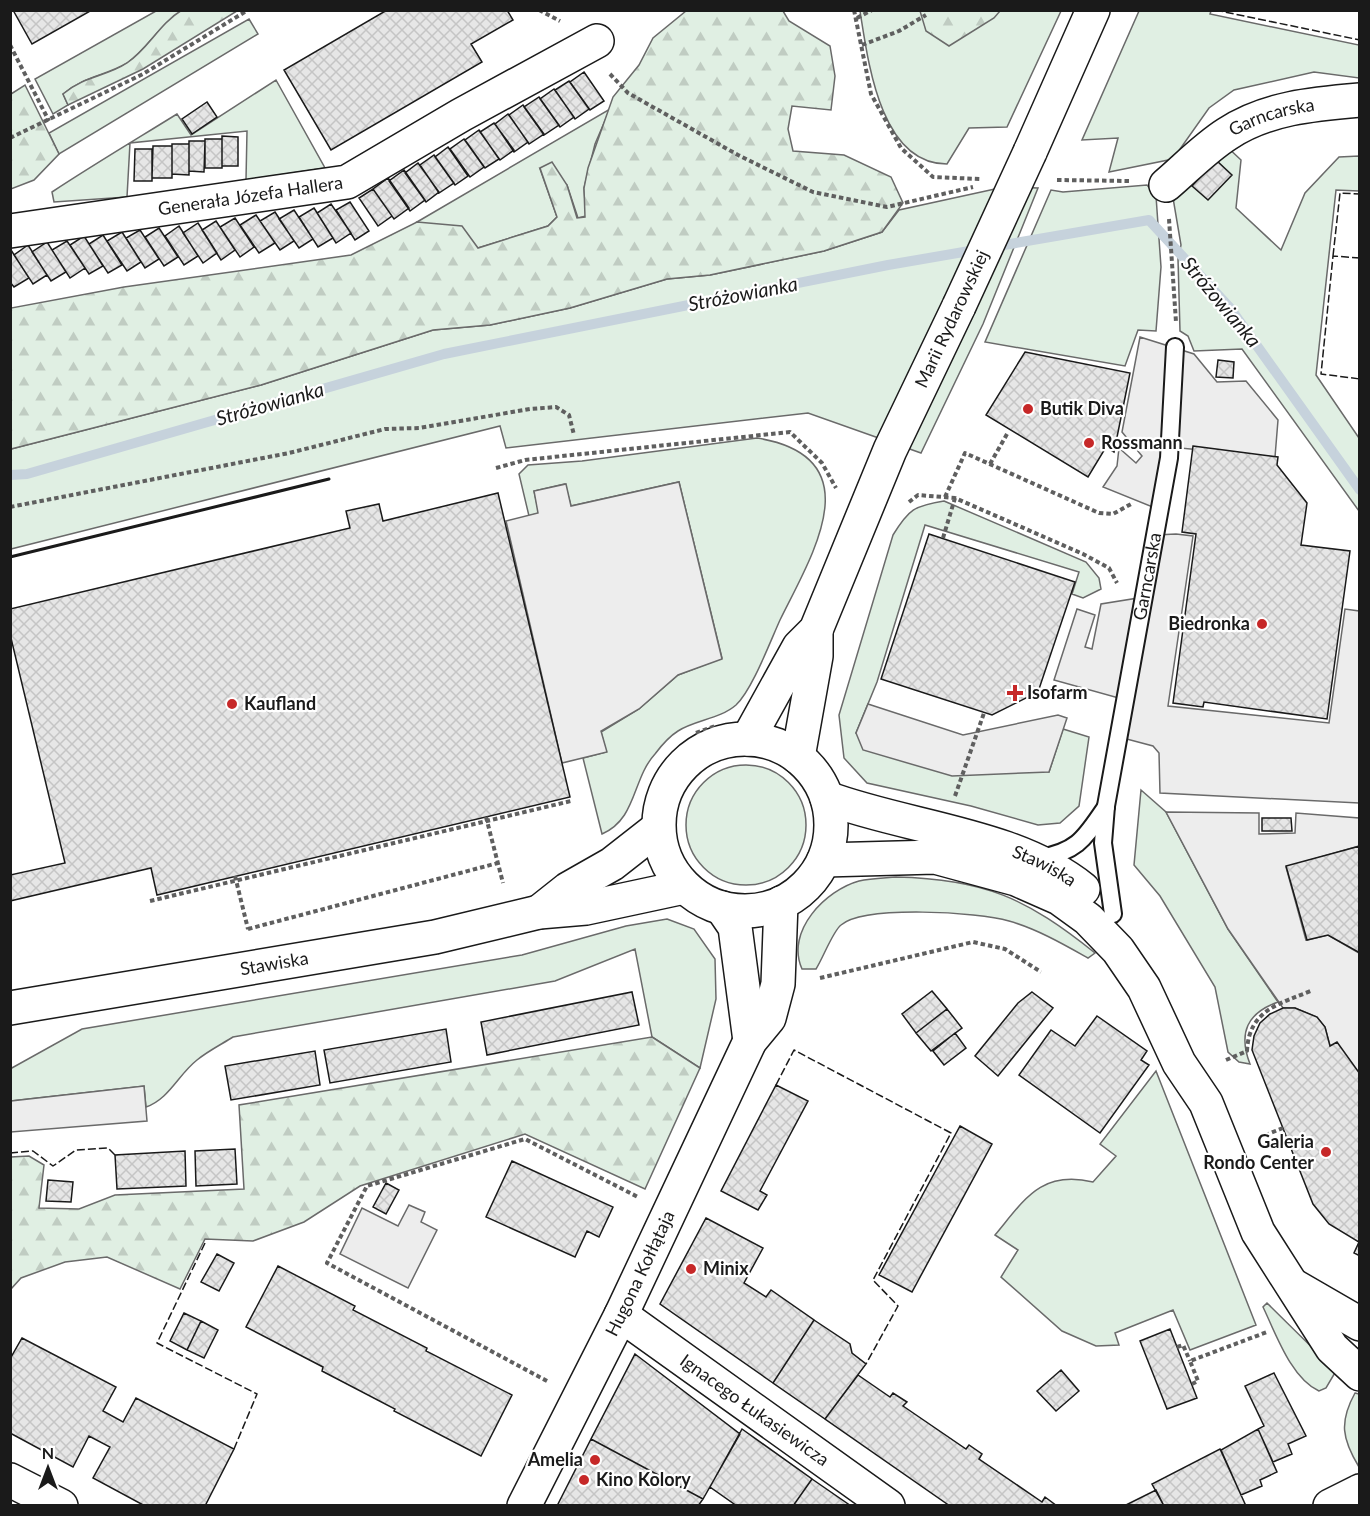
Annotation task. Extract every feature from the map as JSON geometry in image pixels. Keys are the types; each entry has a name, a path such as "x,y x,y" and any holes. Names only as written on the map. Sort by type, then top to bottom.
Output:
{"street":[{"name":"Marii Rydarowskiej","path":"798,757 816,656 816,630 890,450 959,306 1093,10"},
{"name":"Generała Józefa Hallera","path":"10,231 347,182 461,115 591,44"},
{"name":"Garncarska","path":"1166,185 1227,134 1270,112 1322,103 1359,100"},
{"name":"Marii Rydarowskiej","path":"748,739 799,647 816,630"},
{"path":"748,739 769,742 798,757 818,780 827,798 831,834 824,860 807,886 781,903 752,910 722,908 702,900 684,887 666,860 658,828 666,791 688,760 722,742 748,739"},
{"name":"Stawiska","path":"827,798 852,807 986,843 1032,859 1075,882 1113,914 1153,965 1183,1017 1203,1065 1206,1103"},
{"name":"Stawiska","path":"539,912 568,889 612,864 658,828"},
{"name":"Stawiska","path":"824,860 934,857 1016,879 1059,898 1088,919 1118,950 1144,988 1179,1063 1206,1103 1258,1232 1332,1348 1359,1374"},
{"name":"Stawiska","path":"10,1008 435,937 539,912 586,908 684,887"},
{"name":"Hugona Kołłątaja","path":"524,1506 621,1315 750,1041 769,1018 778,984 781,903"},
{"path":"722,908 735,927 750,1041"},
{"name":"Stawiska","path":"1289,1283 1359,1324"},
{"name":"Ignacego Łukasiewicza","path":"621,1315 888,1506"},
{"path":"10,1480 61,1506"},
{"path":"1330,1506 1359,1491"}],"lane":[{"name":"Garncarska","path":"1113,914 1103,843 1106,806 1169,458 1175,347"},
{"path":"1032,859 1063,854 1083,841 1106,806"}],"path":[{"path":"10,138 143,74 248,10"},
{"path":"854,10 871,94 901,148 933,177"},
{"path":"857,18 872,10"},
{"path":"862,45 889,35 926,15"},
{"path":"591,44 628,93 738,155 813,192 887,207 985,185"},
{"path":"10,45 49,121"},
{"path":"1166,185 1174,269 1175,347"},
{"path":"10,507 289,453 385,429 419,428 530,409 556,407 569,415 574,435"},
{"path":"496,468 525,460 790,432 822,464 837,492"},
{"path":"990,464 1007,434"},
{"path":"945,497 965,453 1099,513 1113,514 1122,511 1131,504 1135,495"},
{"path":"943,538 955,498 1083,554 1109,568 1121,593"},
{"path":"956,794 984,713"},
{"path":"696,734 718,725"},
{"path":"150,901 236,878 571,801"},
{"path":"487,819 503,884"},
{"path":"248,929 498,863"},
{"path":"236,878 246,921"},
{"path":"820,978 973,942 1005,949 1041,972"},
{"path":"1226,1060 1247,1051 1248,1035 1256,1020 1266,1010 1313,990"},
{"path":"1253,1140 1283,1128"},
{"path":"552,1384 327,1263 367,1186 525,1139 647,1201"},
{"path":"1190,1361 1267,1332"},
{"path":"1177,1347 1184,1345 1198,1381 1192,1384"}],"green space":[{"path":"182,10 237,11 143,69 68,105 63,94 80,83 127,63"},
{"path":"920,10 1000,11 994,18 949,46 926,31"},
{"path":"156,11 182,11 167,22 127,63 88,79 63,94 68,105 53,114 35,79"},
{"path":"686,11 783,11 789,21 830,46 835,76 831,110 792,106 788,129 793,151 844,155 891,177 903,203 882,232 824,251 710,275 667,279 570,308 490,325 433,330 261,385 11,449 11,308 124,287 351,255 417,222 462,226 478,248 548,226 557,217 540,168 552,162 567,185 577,218 585,217 584,188 588,168 613,97 639,65 653,38"},
{"path":"860,11 1061,11 1007,127 969,128 947,164 924,159 906,147 892,129 873,81"},
{"path":"1139,11 1211,11 1210,14 1359,45 1359,78 1314,72 1234,90 1209,108 1173,159 1109,172 1118,138 1082,140"},
{"path":"249,19 258,34 59,154 49,133"},
{"path":"276,80 325,168 246,180 247,131 130,143 127,197 54,202 52,192 98,162 177,114 191,135"},
{"path":"25,85 59,154 34,180 11,189 11,94"},
{"path":"610,109 595,144 584,188 586,216 578,218 567,185 540,169 557,217 548,226 478,248 417,222"},
{"path":"1224,144 1241,160 1236,208 1281,250 1305,193 1339,157 1359,156 1359,191 1336,190 1316,375 1359,438 1359,511 1242,349 1194,351 1188,336 1180,331 1178,259 1181,245 1172,192"},
{"path":"1147,185 1156,196 1161,267 1156,331 1138,330 1125,366 985,342 1051,190 1063,192"},
{"path":"1004,187 1038,188 983,324 921,453 808,413 506,448 500,426 11,549 11,449 261,385 433,330 490,325 570,308 667,279 710,275 824,251 882,232 899,210"},
{"path":"757,438 793,449 814,465 824,487 824,512 818,539 760,665 742,698 730,710 685,727 669,738 648,764 622,819 602,834 583,758 606,752 601,732 639,709 678,675 722,658 679,482 571,506 565,484 534,491 539,513 529,516 519,474 528,465 582,461"},
{"path":"944,501 1086,562 1099,578 1101,589 1083,598 1072,594 1079,572 925,525 877,682 856,733 1049,772 1063,729 1089,737 1079,806 1060,823 1038,825 971,806 867,783 844,758 839,715 893,535 913,510"},
{"path":"746,765 769,769 788,783 802,802 806,825 802,848 788,867 769,881 746,885 723,881 704,867 690,848 686,825 690,802 704,783 723,769"},
{"path":"1141,790 1166,812 1228,929 1278,1002 1259,1012 1248,1026 1245,1043 1250,1064 1239,1062 1228,1052 1215,987 1160,896 1134,865"},
{"path":"896,877 955,882 1003,895 1047,918 1095,953 1088,958 1050,937 1009,921 949,913 897,913 854,919 841,925 816,969 802,969 798,955 799,940 812,914 822,903 834,893 859,881"},
{"path":"667,919 694,929 715,959 716,999 700,1068 652,1037 635,949 555,981 233,1037 197,1060 167,1093 146,1107 144,1086 11,1101 10,1069 82,1029 522,955 626,926"},
{"path":"652,1037 700,1068 645,1189 525,1134 360,1186 304,1222 253,1241 205,1239 180,1289 107,1257 65,1262 21,1278 11,1289 11,1157 29,1156 44,1165 39,1208 79,1209 115,1195 244,1189 239,1105"},
{"path":"1156,1071 1256,1325 1190,1350 1173,1310 1115,1333 1119,1345 1096,1346 1062,1331 1001,1277 1018,1250 995,1235 1025,1199 1047,1184 1075,1179 1093,1182 1116,1156 1100,1144"},
{"path":"1267,1303 1336,1371 1326,1388 1319,1391 1309,1385 1292,1366 1263,1307"},
{"path":"1355,1393 1359,1394 1359,1467 1349,1448 1345,1430 1346,1413"}],"shaded area":[{"path":"1140,337 1194,354 1217,382 1246,381 1278,420 1275,457 1170,447 1160,510 1103,487 1117,466 1119,448 1136,463 1142,456 1122,432"},
{"path":"679,482 722,659 678,675 639,709 601,731 607,752 562,763 506,521 538,513 534,491 566,484 571,506"},
{"path":"1156,535 1193,536 1168,706 1329,723 1345,609 1359,611 1359,803 1160,793 1159,753 1153,746 1119,737 1126,700 1054,680 1077,609 1095,615 1085,647 1092,649 1101,604 1144,597"},
{"path":"868,704 963,735 1058,715 1067,718 1049,772 952,776 863,750 856,733"},
{"path":"1166,812 1259,813 1259,834 1295,833 1296,813 1359,818 1359,846 1286,867 1306,940 1328,935 1359,953 1359,1074 1330,1046 1325,1027 1317,1017 1295,1008 1283,1008 1228,929"},
{"path":"144,1086 147,1121 11,1132 11,1101"},
{"path":"409,1205 425,1212 421,1222 437,1230 408,1288 340,1254 362,1208 398,1226"}],"building":[{"path":"13,10 92,10 32,44"},
{"path":"387,10 507,10 513,20 471,44 482,62 331,150 284,70"},
{"path":"584,72 604,101 590,110 570,82"},
{"path":"569,81 589,109 575,119 555,90"},
{"path":"554,89 574,117 560,127 540,99"},
{"path":"539,97 559,125 544,135 524,107"},
{"path":"207,102 217,117 192,134 182,119"},
{"path":"523,105 544,134 529,144 509,115"},
{"path":"508,114 528,142 514,152 495,124"},
{"path":"494,123 514,150 500,160 480,132"},
{"path":"479,130 499,159 485,168 465,140"},
{"path":"222,136 238,137 238,166 222,166"},
{"path":"205,139 222,139 222,168 205,168"},
{"path":"464,139 484,167 470,177 450,149"},
{"path":"189,141 205,141 204,172 189,171"},
{"path":"172,144 189,144 189,175 172,174"},
{"path":"153,146 172,146 172,178 152,178"},
{"path":"448,147 468,176 455,185 435,157"},
{"path":"135,149 152,149 152,181 134,181"},
{"path":"434,155 454,183 439,193 420,165"},
{"path":"1216,160 1232,175 1208,200 1192,186"},
{"path":"418,163 439,192 426,202 405,173"},
{"path":"404,170 425,200 410,211 389,181"},
{"path":"388,178 409,208 394,219 373,189"},
{"path":"373,189 392,216 378,226 359,198"},
{"path":"350,202 369,231 355,240 336,210"},
{"path":"331,204 351,233 336,243 317,213"},
{"path":"314,208 333,238 318,247 299,217"},
{"path":"294,210 313,239 299,248 279,219"},
{"path":"275,212 294,241 280,250 260,221"},
{"path":"256,215 275,243 259,253 240,225"},
{"path":"235,218 254,247 240,257 220,227"},
{"path":"216,221 235,250 221,260 202,230"},
{"path":"198,223 217,253 203,263 183,233"},
{"path":"179,226 198,256 184,265 165,236"},
{"path":"159,228 178,257 164,266 145,237"},
{"path":"140,230 159,259 145,268 126,238"},
{"path":"122,232 141,262 127,271 107,241"},
{"path":"103,235 122,265 108,273 89,244"},
{"path":"84,236 103,266 89,274 70,245"},
{"path":"67,241 85,268 70,278 52,250"},
{"path":"47,242 66,272 51,281 32,252"},
{"path":"28,245 47,275 33,284 14,255"},
{"path":"11,250 29,278 14,287 10,282"},
{"path":"1025,352 1130,373 1114,452 1106,447 1088,477 986,415"},
{"path":"1218,360 1234,362 1233,378 1216,377"},
{"path":"1193,446 1278,457 1277,465 1307,503 1301,545 1350,551 1327,719 1204,702 1203,707 1173,703 1196,534 1182,532"},
{"path":"498,493 570,797 157,895 151,868 10,901 10,875 65,863 10,634 10,609 350,528 346,511 379,504 383,521"},
{"path":"929,534 1075,582 1038,692 992,715 881,679"},
{"path":"1262,818 1291,818 1292,831 1262,831"},
{"path":"1360,846 1360,953 1328,935 1307,940 1286,866"},
{"path":"932,991 947,1009 916,1033 902,1014"},
{"path":"632,992 639,1025 487,1055 481,1022"},
{"path":"1032,992 1053,1008 998,1076 975,1056 1018,1003"},
{"name":"Galeria Rondo Center","path":"1283,1008 1295,1008 1317,1017 1325,1027 1330,1046 1337,1042 1360,1074 1360,1256 1354,1253 1359,1242 1329,1224 1313,1204 1252,1050 1254,1036 1260,1023 1270,1014"},
{"path":"947,1009 962,1028 931,1051 916,1033"},
{"path":"1097,1016 1147,1051 1141,1060 1149,1065 1100,1133 1019,1075 1051,1030 1075,1046"},
{"path":"446,1029 451,1062 330,1083 324,1050"},
{"path":"955,1033 966,1048 944,1065 933,1051"},
{"path":"315,1051 320,1085 231,1100 225,1066"},
{"path":"776,1085 808,1101 760,1191 767,1195 758,1210 721,1191"},
{"path":"960,1126 992,1144 912,1292 879,1275"},
{"path":"235,1149 237,1184 196,1186 195,1151"},
{"path":"185,1151 186,1186 117,1189 115,1155"},
{"path":"512,1161 613,1207 599,1237 587,1231 575,1257 486,1217"},
{"path":"48,1180 73,1182 71,1202 46,1201"},
{"path":"386,1183 399,1190 386,1214 373,1207"},
{"path":"706,1218 763,1248 744,1283 766,1297 771,1290 814,1320 773,1383 660,1304"},
{"path":"217,1254 234,1263 219,1291 201,1282"},
{"path":"278,1266 355,1306 353,1310 427,1348 426,1351 512,1395 481,1456 394,1411 395,1409 322,1371 323,1367 246,1327"},
{"path":"184,1313 201,1321 187,1350 170,1341"},
{"path":"814,1320 850,1344 852,1353 866,1364 825,1419 773,1383"},
{"path":"201,1321 218,1330 204,1358 187,1350"},
{"path":"1170,1329 1197,1398 1167,1409 1140,1341"},
{"path":"22,1338 116,1387 103,1411 123,1422 136,1398 234,1449 205,1506 145,1506 93,1478 110,1447 89,1436 73,1467 10,1433 10,1359"},
{"path":"635,1354 740,1434 703,1499 591,1439"},
{"path":"1061,1370 1079,1391 1056,1411 1037,1391"},
{"path":"1274,1373 1306,1436 1288,1444 1292,1454 1273,1462 1258,1429 1264,1426 1245,1386"},
{"path":"858,1375 890,1397 893,1393 907,1402 903,1406 966,1449 969,1445 982,1454 979,1459 1042,1502 1045,1497 1057,1506 950,1506 825,1419"},
{"path":"742,1429 812,1479 793,1506 737,1506 710,1487"},
{"path":"1258,1429 1277,1472 1260,1480 1262,1486 1241,1495 1221,1450"},
{"path":"591,1439 703,1499 698,1506 557,1506"},
{"path":"1220,1449 1246,1506 1164,1506 1152,1484"},
{"path":"812,1479 851,1506 793,1506"},
{"path":"1156,1490 1164,1506 1124,1506"}],"waterway":[{"name":"Stróżowianka","path":"10,475 27,474 444,354 888,265 1149,220 1230,308 1360,490"}],"fence":[{"path":"1215,10 1360,40"},
{"path":"1333,256 1340,193 1360,194"},
{"path":"1360,258 1333,256 1321,374 1360,379"},
{"path":"776,1085 794,1050 951,1133 873,1280 898,1306 866,1364"},
{"path":"10,1153 33,1151 53,1166 76,1150 108,1148 115,1155"},
{"path":"205,1243 157,1343 257,1394 234,1449"}],"wall":[{"path":"10,557 329,479"}],"place":[{"name":"Butik Diva","path":"1028,409"},
{"name":"Rossmann","path":"1089,443"},
{"name":"Biedronka","path":"1262,624"},
{"name":"Isofarm","path":"1015,693"},
{"name":"Kaufland","path":"232,704"},
{"name":"Galeria Rondo Center","path":"1326,1152"},
{"name":"Minix","path":"691,1269"},
{"name":"Amelia","path":"595,1460"},
{"name":"Kino Kolory","path":"584,1480"}]}
